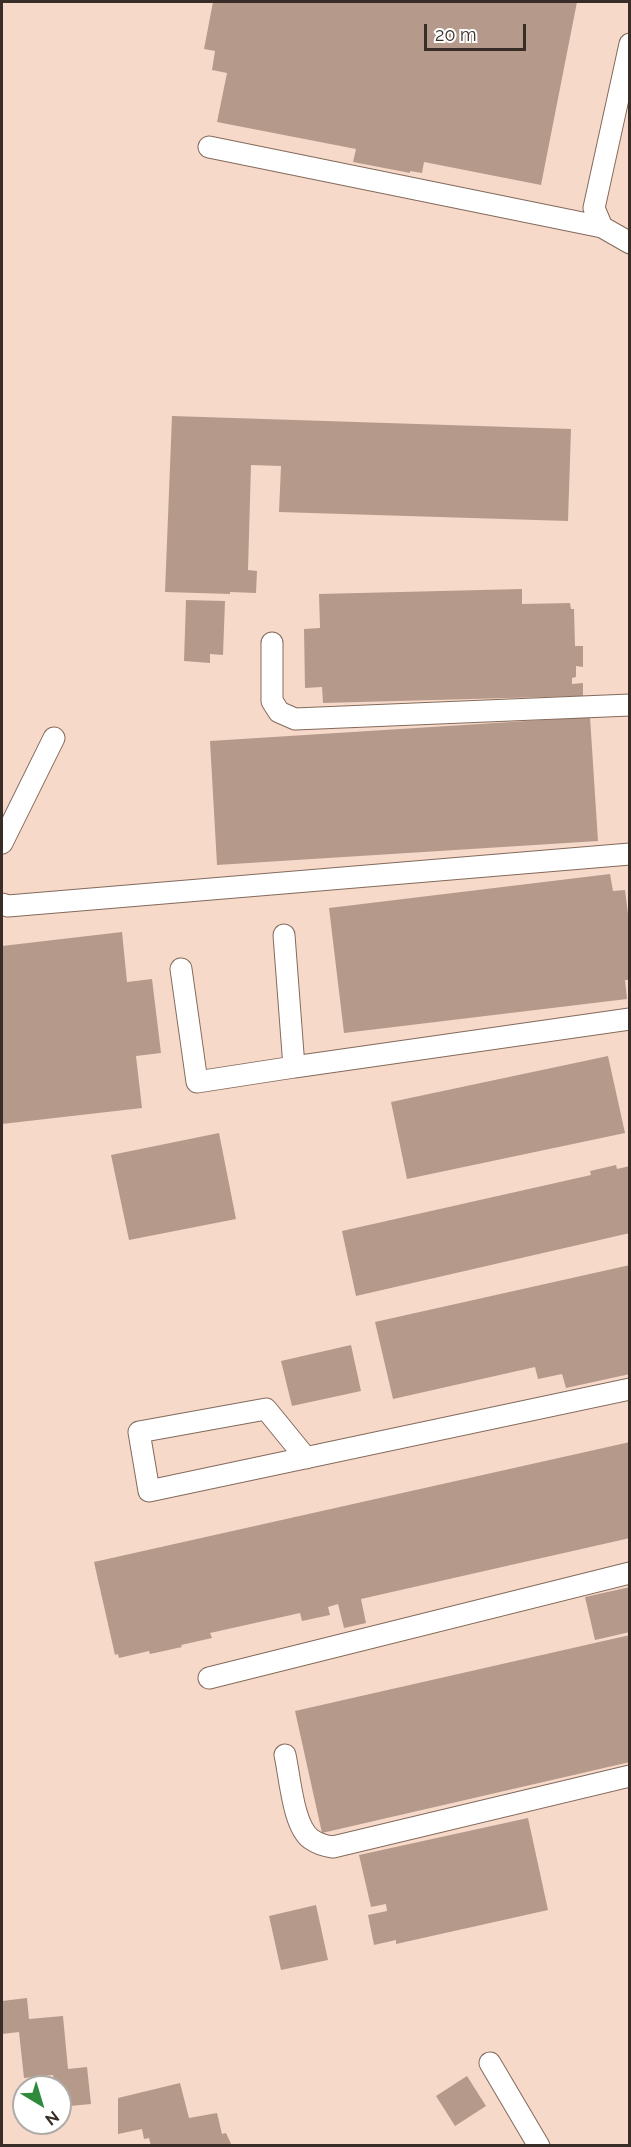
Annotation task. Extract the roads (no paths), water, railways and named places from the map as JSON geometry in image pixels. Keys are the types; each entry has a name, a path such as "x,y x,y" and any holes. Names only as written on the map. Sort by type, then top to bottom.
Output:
{"lane":[{"path":"602,227 594,208 630,44"},
{"path":"209,147 602,227 630,243"},
{"path":"272,643 272,701 279,712 295,719 630,705"},
{"path":"2,843 54,738"},
{"path":"2,904 8,906 630,854"},
{"path":"284,935 294,1067"},
{"path":"181,969 197,1082 630,1019"},
{"path":"306,1458 266,1409 139,1432 149,1491 306,1458 630,1389"},
{"path":"209,1678 630,1573"},
{"path":"285,1755 300,1825 310,1839 333,1847 630,1776"},
{"path":"490,2063 539,2145"}]}
